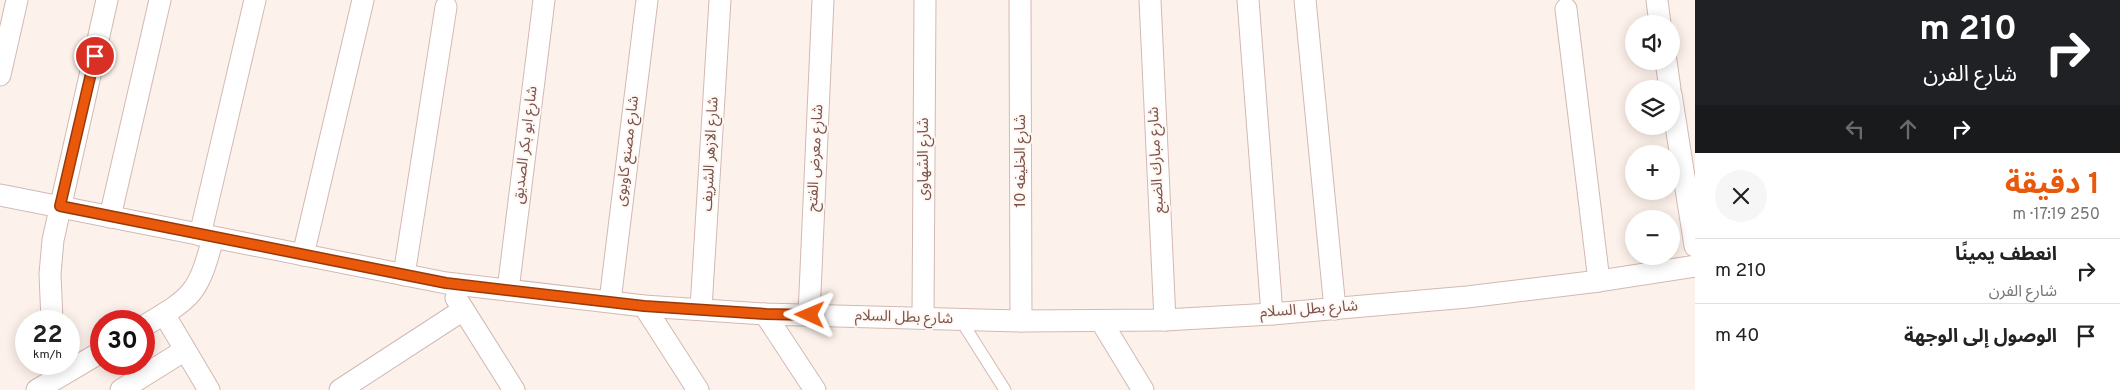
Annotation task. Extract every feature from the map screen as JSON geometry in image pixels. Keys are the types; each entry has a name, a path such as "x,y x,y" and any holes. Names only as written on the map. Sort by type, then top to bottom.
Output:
{"street":[{"path":"0,75 17,0"},
{"path":"52,310 50,274 60,206 108,0"},
{"path":"110,217 160,0"},
{"path":"155,319 182,302 192,293 200,281 206,236 255,0"},
{"path":"303,255 363,0"},
{"name":"شارع ابو بكر الصديق","path":"508,290 544,0"},
{"name":"شارع مصنع كاوبوى","path":"610,301 647,0"},
{"name":"شارع الازهر الشريف","path":"702,308 720,0"},
{"name":"شارع معرض الفتح","path":"810,315 823,0"},
{"name":"شارع الشهاوى","path":"922,318 925,0"},
{"name":"شارع الخليفه 10","path":"1020,0 1021,321"},
{"name":"شارع مبارك الضبع","path":"1150,0 1165,320"},
{"path":"1248,0 1272,314"},
{"path":"1305,0 1335,309"},
{"path":"1657,0 1659,15"},
{"path":"404,275 446,7"},
{"path":"1566,8 1599,281"},
{"path":"1677,135 1695,246"},
{"name":"شارع بطل السلام","path":"0,195 446,283 644,306 702,308 766,314 1021,321 1165,320 1272,314 1467,297 1599,281 1695,266"},
{"path":"446,283 514,390"},
{"path":"644,306 698,390"},
{"path":"340,390 463,310"},
{"path":"164,314 209,390"},
{"path":"766,314 815,390"},
{"path":"1101,321 1143,390"},
{"path":"121,390 185,350"},
{"path":"37,390 54,375"}],"lane":[{"path":"960,319 1005,390"}],"route":[{"path":"95,56 60,206 212,238 446,283 644,306 810,315"}]}
